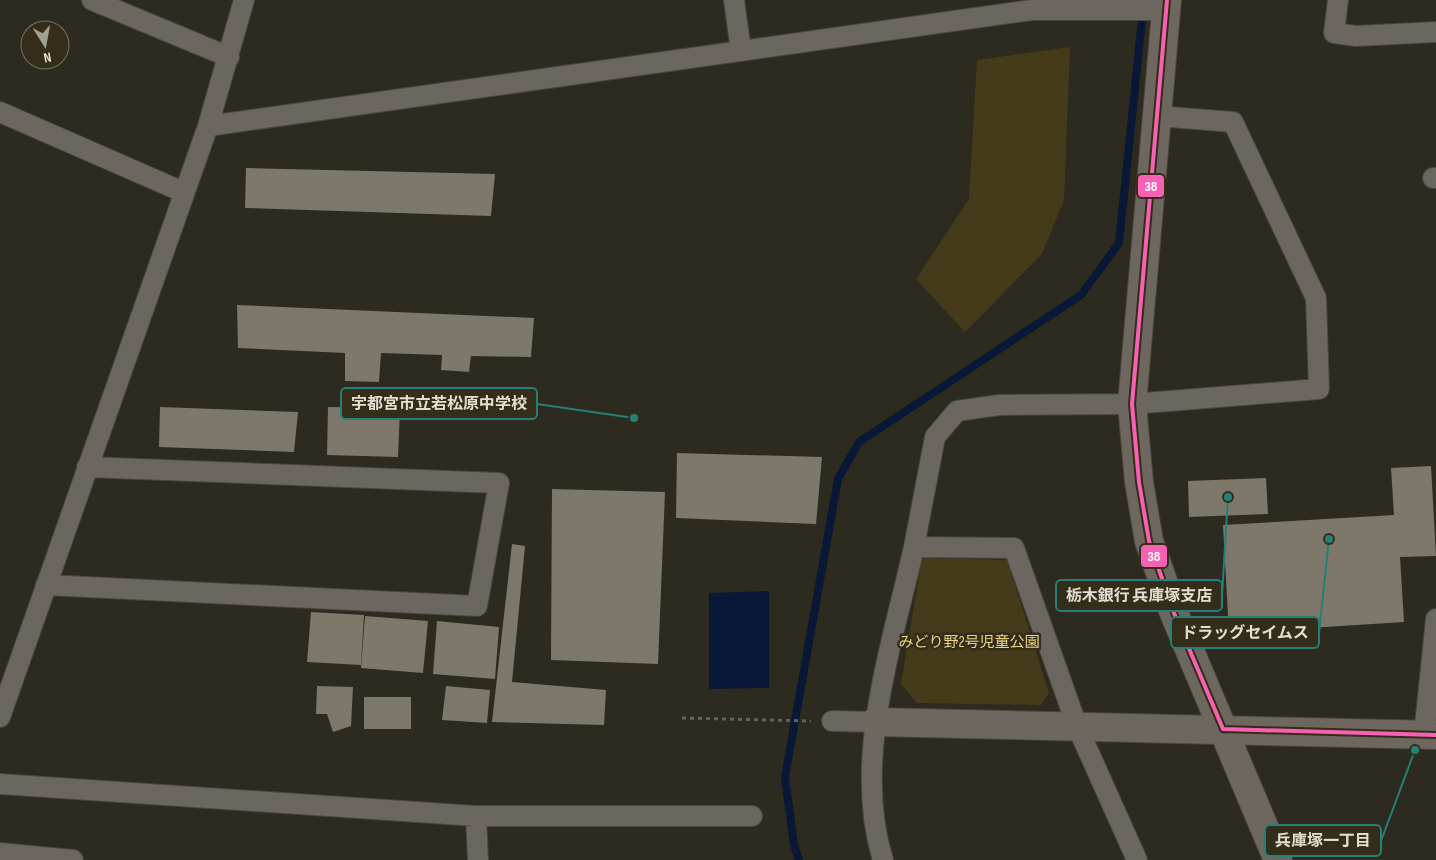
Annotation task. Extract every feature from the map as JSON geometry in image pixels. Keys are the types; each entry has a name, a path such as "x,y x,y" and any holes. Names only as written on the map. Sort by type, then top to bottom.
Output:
{"street":[{"path":"92,0 229,57"},
{"path":"0,717 183,192 208,126 244,0"},
{"path":"734,0 741,51"},
{"path":"1338,0 1334,33 1356,36 1436,32"},
{"path":"208,126 1032,10 1166,5 1132,404 1139,482 1149,541 1174,613 1278,860"},
{"path":"0,112 183,192"},
{"path":"883,860 871,802 870,773 875,722 914,547 935,437 957,411 999,405 1132,404 1319,390 1316,298 1233,122 1157,116"},
{"path":"46,585 477,606 499,483 87,467"},
{"path":"914,547 1014,548 1077,726 1137,860"},
{"path":"822,721 1430,735 1436,619"},
{"path":"0,784 476,816 752,816"},
{"path":"476,816 478,860"},
{"path":"0,854 73,860"}],"path":[{"path":"682,718 822,721"}],"green space":[{"path":"1070,47 1064,200 1042,254 965,332 916,279 969,199 977,60"},
{"name":"みどり野2号児童公園","path":"922,558 1007,560 1049,693 1041,705 917,703 901,684"}],"water":[{"path":"769,591 769,688 709,689 709,593"}],"building":[{"path":"246,168 495,174 491,216 245,208"},
{"path":"237,305 534,318 531,357 471,356 469,372 441,370 442,355 381,353 379,382 345,381 345,353 238,348"},
{"path":"160,407 298,412 294,452 159,447"},
{"path":"328,407 400,408 398,457 327,455"},
{"path":"677,453 822,457 816,524 676,518"},
{"path":"1431,466 1436,556 1400,557 1404,622 1229,633 1223,525 1394,515 1391,468"},
{"path":"1266,478 1268,514 1189,517 1188,481"},
{"path":"552,489 665,492 658,664 551,660"},
{"path":"512,544 525,546 512,682 606,690 604,725 492,722"},
{"path":"311,612 364,615 361,665 307,662"},
{"path":"365,616 428,621 423,673 361,668"},
{"path":"437,621 499,627 495,679 433,674"},
{"path":"317,686 353,687 351,726 333,732 327,714 316,714"},
{"path":"446,686 490,690 487,723 442,720"},
{"path":"364,697 411,697 411,729 364,729"}],"waterway":[{"path":"799,860 794,845 785,777 838,479 859,442 1081,295 1119,243 1144,0"}],"transit line":[{"name":"38","path":"1167,0 1132,404 1139,482 1149,541 1174,613 1223,729"},
{"name":"38","path":"1223,729 1436,735"}],"place":[{"name":"宇都宮市立若松原中学校","path":"634,418"},
{"name":"栃木銀行 兵庫塚支店","path":"1228,497"},
{"name":"ドラッグセイムス","path":"1329,539"},
{"name":"兵庫塚一丁目","path":"1415,750"}]}
